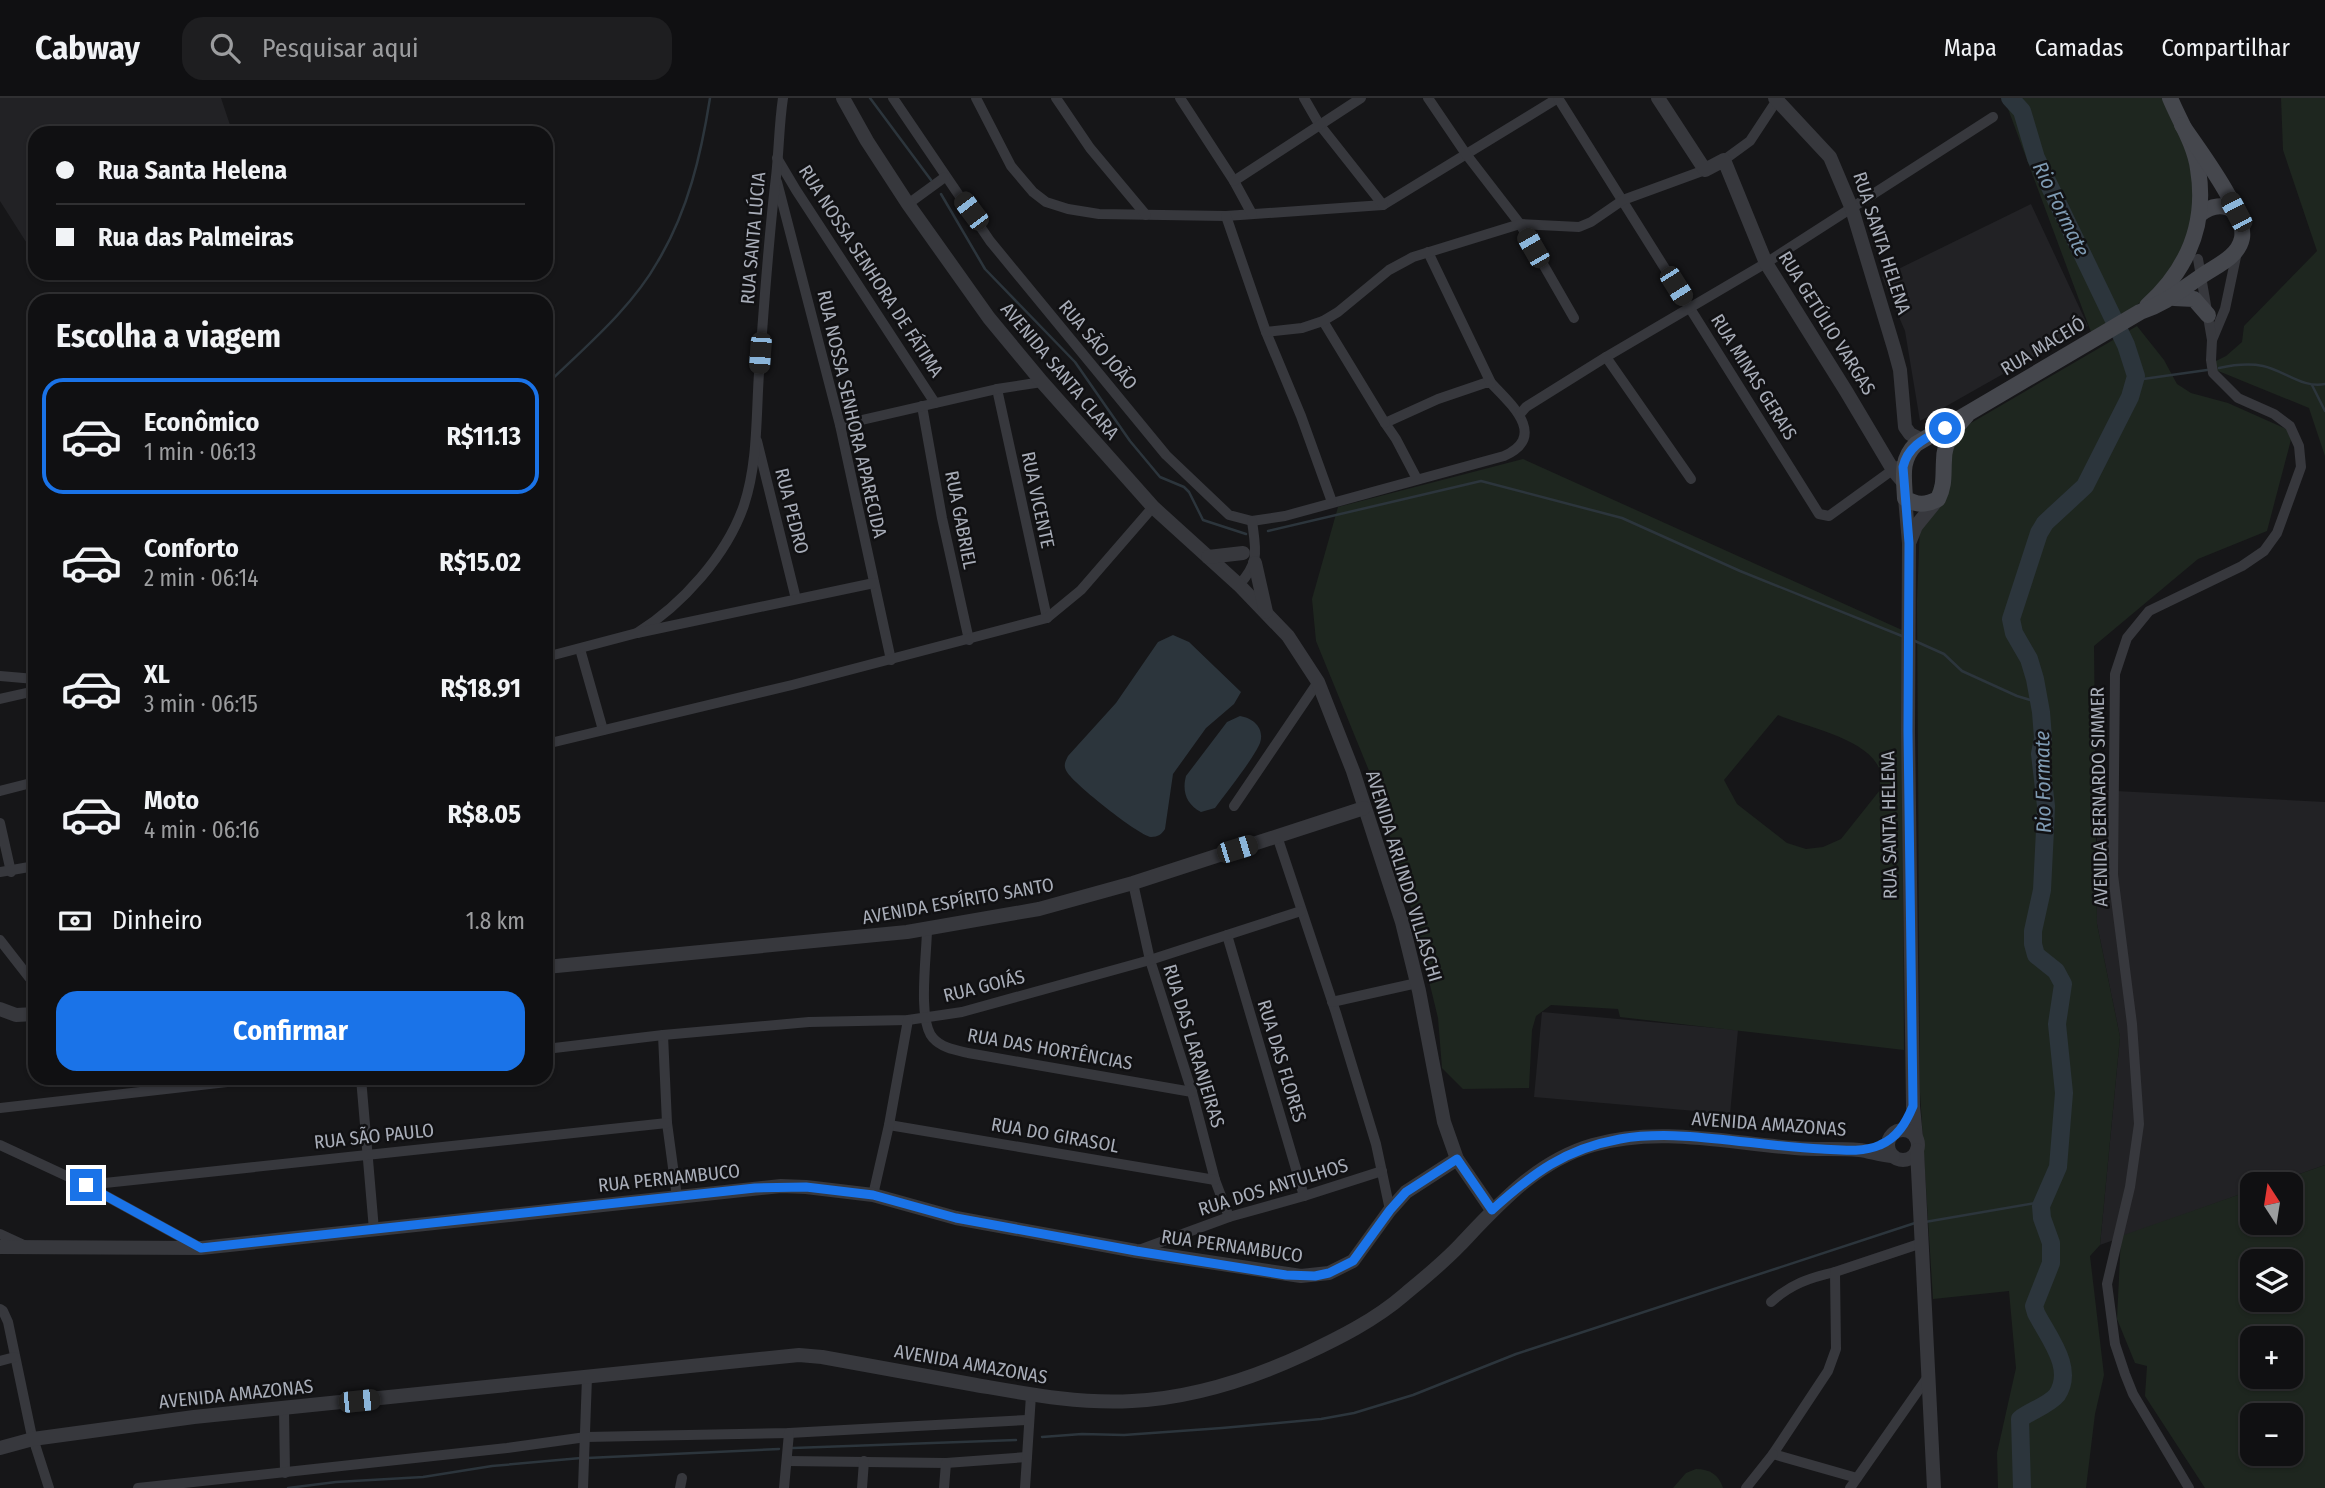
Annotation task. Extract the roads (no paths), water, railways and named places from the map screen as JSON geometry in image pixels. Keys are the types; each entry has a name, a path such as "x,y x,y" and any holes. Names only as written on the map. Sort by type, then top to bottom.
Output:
{"main road":[{"name":"RUA MACEIÓ","path":"2140,312 2195,253 2199,215 2198,168 2169,98"},
{"name":"RUA MACEIÓ","path":"1922,440 2140,312 2174,298 2234,253 2242,239 2240,221 2221,183 2182,125"},
{"path":"2199,215 2206,209 2217,206 2236,212"},
{"path":"2195,253 2213,265 2225,262"},
{"path":"2174,298 2194,299 2208,314"},
{"name":"RUA MACEIÓ","path":"1943,457 1953,430 1967,415"},
{"path":"1899,464 1910,449 1922,440"},
{"name":"RUA SANTA HELENA","path":"1922,440 1929,442 1943,457"},
{"path":"1905,491 1921,505 1938,499 1944,485 1943,457"},
{"name":"RUA SANTA HELENA","path":"1899,464 1905,491"}],"street":[{"name":"RUA SANTA LÚCIA","path":"637,633 657,621 687,594 734,527 744,506 755,431 770,222 783,98"},
{"name":"AVENIDA SANTA CLARA","path":"843,98 908,204 989,318 1153,507 1239,585 1288,636"},
{"name":"RUA SÃO JOÃO","path":"893,98 945,177 1018,278 1166,455 1229,515 1252,521"},
{"path":"976,98 1011,166 1021,181 1040,197 1068,209 1099,214 1226,216 1383,205 1558,98"},
{"path":"1180,98 1234,181 1252,214"},
{"path":"1304,98 1319,124 1383,205"},
{"path":"1234,181 1361,98"},
{"path":"1428,98 1466,154 1520,224 1574,318"},
{"name":"RUA MINAS GERAIS","path":"1558,98 1819,514 1829,516 1899,464"},
{"path":"1658,98 1705,170"},
{"path":"1059,99 1106,168 1146,215"},
{"path":"1266,332 1302,328 1323,321 1389,270 1428,252 1520,224 1579,227 1591,222 1623,200 1705,170 1724,160 1750,141 1779,102"},
{"name":"RUA SANTA HELENA","path":"1779,102 1830,157 1852,209 1900,370 1906,427 1910,434 1922,440"},
{"path":"1520,414 1526,407 1606,357 1852,209 1993,117"},
{"name":"RUA NOSSA SENHORA DE FÁTIMA","path":"777,158 935,403"},
{"name":"RUA GETÚLIO VARGAS","path":"1724,160 1766,263 1846,391 1899,464"},
{"name":"RUA NOSSA SENHORA APARECIDA","path":"776,176 840,425 891,660"},
{"path":"908,204 945,177"},
{"path":"770,222 811,214"},
{"path":"1226,216 1266,332 1301,416 1332,502"},
{"name":"AVENIDA BERNARDO SIMMER","path":"2212,340 2225,309 2234,262 2242,239"},
{"path":"1266,613 1255,563 1248,548 1252,521 1285,516 1514,452 1525,437 1525,425 1520,414 1491,383 1428,252"},
{"name":"AVENIDA BERNARDO SIMMER","path":"2189,1488 2124,1374 2115,1344 2107,1284 2130,1187 2139,1124 2132,1024 2113,875 2115,674 2127,638 2149,611 2242,566 2264,551 2277,533 2301,467 2299,446 2290,426 2274,414 2238,398 2213,373 2212,340 2195,253"},
{"path":"1323,321 1396,439 1417,479"},
{"path":"1606,357 1691,479"},
{"path":"840,425 1042,382"},
{"path":"1385,423 1438,398 1491,383"},
{"name":"RUA VICENTE","path":"997,390 1047,618"},
{"name":"RUA GABRIEL","path":"922,406 942,518 969,640"},
{"name":"RUA PEDRO","path":"755,431 796,599"},
{"name":"RUA SANTA HELENA","path":"1905,491 1909,543 1913,1106 1917,1144"},
{"path":"1909,543 1916,526 1938,499"},
{"path":"553,742 891,660 1047,618 1081,590 1153,507"},
{"path":"1208,557 1248,548"},
{"path":"1225,572 1248,548"},
{"path":"1239,585 1255,563"},
{"path":"553,655 637,633 874,583"},
{"name":"AVENIDA ARLINDO VILLASCHI","path":"1288,636 1318,682 1353,771 1402,922 1417,983 1444,1122 1457,1159 1492,1210"},
{"path":"580,649 603,730"},
{"path":"28,678 0,676 0,699 28,693"},
{"path":"1234,806 1318,682"},
{"path":"0,791 28,784"},
{"name":"AVENIDA ESPÍRITO SANTO","path":"553,966 927,929 1039,909 1133,883 1326,818 1364,808"},
{"path":"0,823 5,872 28,867"},
{"path":"1277,836 1376,1144 1390,1210"},
{"name":"RUA DAS LARANJEIRAS","path":"1133,883 1150,960 1192,1092 1215,1180 1229,1217"},
{"name":"RUA GOIÁS","path":"553,1048 663,1035 809,1023 908,1020 962,1012 1150,960 1301,911"},
{"path":"925,1016 927,929"},
{"name":"RUA DAS FLORES","path":"1227,935 1304,1196"},
{"path":"0,940 28,976"},
{"path":"1332,1002 1417,983"},
{"path":"0,1010 16,1015"},
{"path":"0,1017 28,1014"},
{"name":"RUA DAS HORTÊNCIAS","path":"925,1016 930,1037 943,1046 1017,1062 1192,1092"},
{"path":"873,1195 908,1020"},
{"path":"663,1035 667,1123 677,1197"},
{"path":"0,1108 201,1085"},
{"path":"361,1085 374,1230"},
{"name":"RUA SANTA HELENA","path":"1895,1135 1913,1106"},
{"name":"RUA SÃO PAULO","path":"86,1185 667,1123"},
{"name":"RUA DO GIRASOL","path":"889,1125 1215,1180"},
{"path":"1918,1194 1888,1148 1895,1135 1909,1132 1917,1144 1934,1488"},
{"name":"AVENIDA AMAZONAS","path":"1861,1150 1882,1144 1895,1135"},
{"name":"AVENIDA AMAZONAS","path":"0,1448 33,1439 180,1419 799,1355 1031,1395 1095,1402 1135,1401 1208,1389 1282,1365 1352,1331 1395,1304 1527,1179 1570,1153 1621,1139 1668,1136 1797,1148 1861,1150 1896,1158"},
{"path":"1896,1158 1910,1158 1917,1144"},
{"path":"0,1145 86,1185 201,1248"},
{"name":"RUA PERNAMBUCO","path":"0,1247 201,1248 781,1186 873,1195 956,1218 1136,1251 1286,1275 1315,1276 1329,1273 1353,1261 1390,1210 1419,1183 1457,1159"},
{"name":"RUA DOS ANTULHOS","path":"1136,1251 1229,1217 1381,1171"},
{"path":"0,1234 29,1247"},
{"path":"1771,1302 1796,1283 1923,1243"},
{"path":"1746,1488 1773,1454 1828,1371 1836,1349 1835,1272"},
{"path":"2,1310 33,1439 49,1488"},
{"path":"0,1361 15,1357"},
{"path":"583,1488 587,1377"},
{"path":"1850,1488 1927,1378"},
{"path":"1025,1488 1027,1420 1031,1395"},
{"path":"284,1409 285,1473"},
{"path":"138,1488 586,1442 1027,1420"},
{"path":"784,1488 789,1433"},
{"path":"1773,1454 1857,1478"},
{"path":"787,1461 946,1462 1027,1457"},
{"path":"862,1488 864,1461"},
{"path":"944,1488 946,1462"}],"waterway":[{"path":"553,378 621,311 658,261 678,222 692,182 710,98"},
{"path":"870,98 931,180"},
{"name":"Rio Formate","path":"2010,98 2022,111 2036,158 2126,345 2136,376 2130,397 2085,486 2045,523 2039,533 2011,619 2014,633 2029,659 2035,679 2043,738 2040,754 2046,806 2045,830 2042,890 2033,931 2033,944 2036,955 2056,971 2063,984 2057,1024 2064,1093 2058,1167 2041,1206 2042,1218 2051,1243 2051,1263 2034,1306 2058,1353 2063,1374 2057,1395 2020,1419 2022,1488"},
{"path":"941,194 985,269 1075,362 1130,441 1160,477 1184,487 1203,520 1246,534"},
{"path":"2219,368 2257,365 2271,368 2301,382 2325,384"},
{"path":"2136,380 2207,370"},
{"path":"2312,385 2325,411"},
{"path":"1268,531 1481,481 1622,518 1740,571 1902,636"},
{"path":"1915,641 1944,654 1962,671 2017,696 2040,703"},
{"path":"1925,1222 2035,1203 2042,1205"},
{"path":"1042,1437 1222,1428 1321,1419 1354,1413 1413,1395 1516,1354 1915,1223"},
{"path":"793,1448 1016,1440"},
{"path":"587,1458 779,1449"},
{"path":"288,1488 423,1477 492,1466 581,1458"}]}
